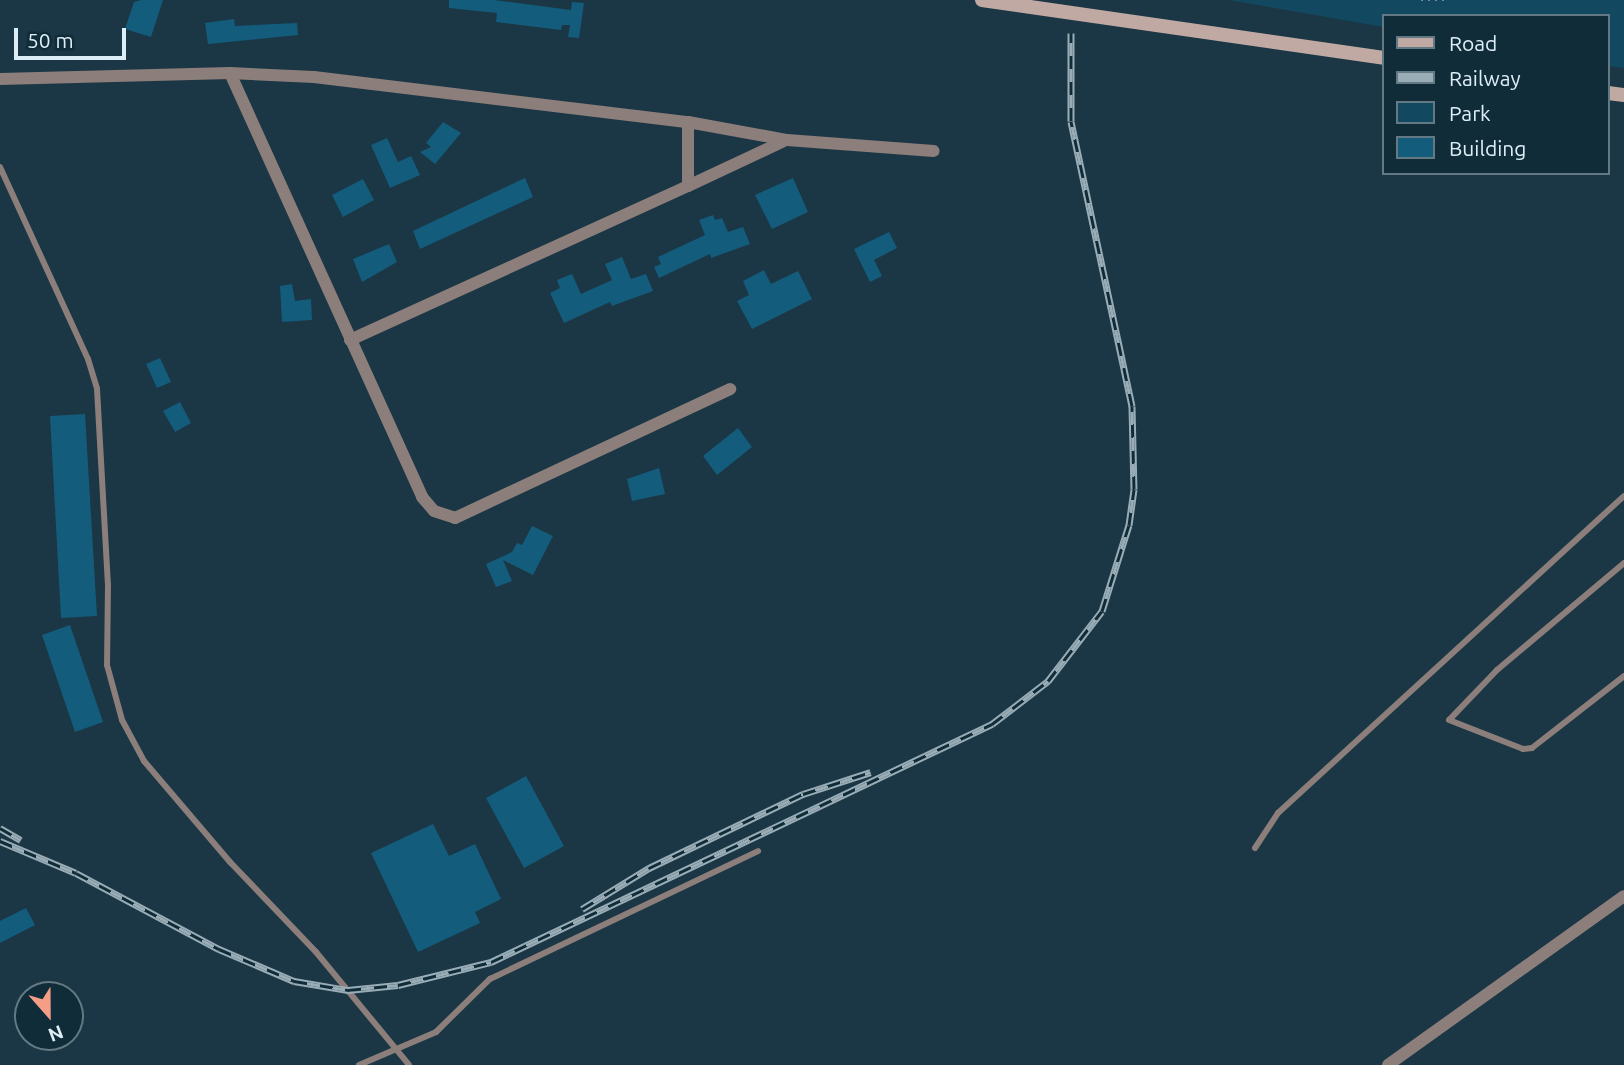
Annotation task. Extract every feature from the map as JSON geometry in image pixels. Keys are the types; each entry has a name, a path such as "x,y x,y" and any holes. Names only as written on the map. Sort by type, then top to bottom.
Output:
{"main road":[{"path":"982,0 1382,58"}],"street":[{"path":"0,79 230,73 389,85 688,122 787,140 934,151"},
{"path":"230,73 422,497 434,511 456,518 730,389"},
{"path":"688,122 688,186"},
{"path":"350,340 787,140"},
{"path":"1388,1065 1624,896"}],"lane":[{"path":"0,167 88,359 97,389 108,584 107,665 122,720 144,761 400,1050 409,1065"},
{"path":"1255,848 1278,813 1624,496"},
{"path":"1624,563 1497,670 1449,720 1523,749 1532,748 1624,676"},
{"path":"359,1065 400,1050 436,1032 490,979 758,851"}],"path":[{"path":"1421,0 1446,0"}],"green space":[{"path":"1229,0 1624,0 1624,68 1610,66 1610,14 1382,14 1382,27"}],"building":[{"path":"163,0 151,37 125,29 134,2"},
{"path":"449,0 494,0 571,10 572,2 584,3 579,38 568,37 570,25 562,25 561,30 496,22 497,13 449,8"},
{"path":"234,19 235,26 297,23 298,35 208,44 205,23"},
{"path":"443,122 461,133 435,164 420,152 431,147 426,143"},
{"path":"387,138 398,162 411,156 420,175 390,188 371,145"},
{"path":"525,178 533,197 420,249 413,231"},
{"path":"793,178 808,212 772,229 755,195"},
{"path":"363,179 374,200 343,217 332,195"},
{"path":"713,215 715,220 722,218 728,232 743,227 750,244 711,258 710,254 659,278 654,267 661,264 658,257 705,235 699,220"},
{"path":"889,232 897,248 874,260 882,276 870,282 854,249"},
{"path":"389,244 397,262 362,282 353,259"},
{"path":"622,257 631,279 646,274 653,291 612,306 610,302 564,323 550,293 560,288 557,280 572,274 581,294 612,280 605,264"},
{"path":"764,270 771,284 798,271 812,299 752,329 737,301 749,295 743,281"},
{"path":"292,284 295,301 311,299 312,320 282,322 280,286"},
{"path":"160,358 171,382 157,388 146,364"},
{"path":"180,402 191,423 175,432 163,411"},
{"path":"85,414 97,616 61,618 50,416"},
{"path":"738,428 752,447 717,475 703,456"},
{"path":"659,468 665,494 632,501 627,479"},
{"path":"532,526 553,536 533,575 503,560 512,581 496,587 486,564 512,552 517,543 522,545"},
{"path":"70,625 103,722 75,732 42,635"},
{"path":"526,776 564,846 524,868 486,798"},
{"path":"433,824 449,856 475,844 501,899 475,912 480,923 418,952 371,853"},
{"path":"26,908 35,925 0,943 0,921"}],"railway":[{"path":"0,841 76,873 219,949 294,981 348,990 398,985 491,962 992,724 1048,681 1102,611 1129,525 1134,489 1132,406 1071,121 1071,33"},
{"path":"582,909 649,868 803,794 871,772"},
{"path":"0,828 21,840"}]}
